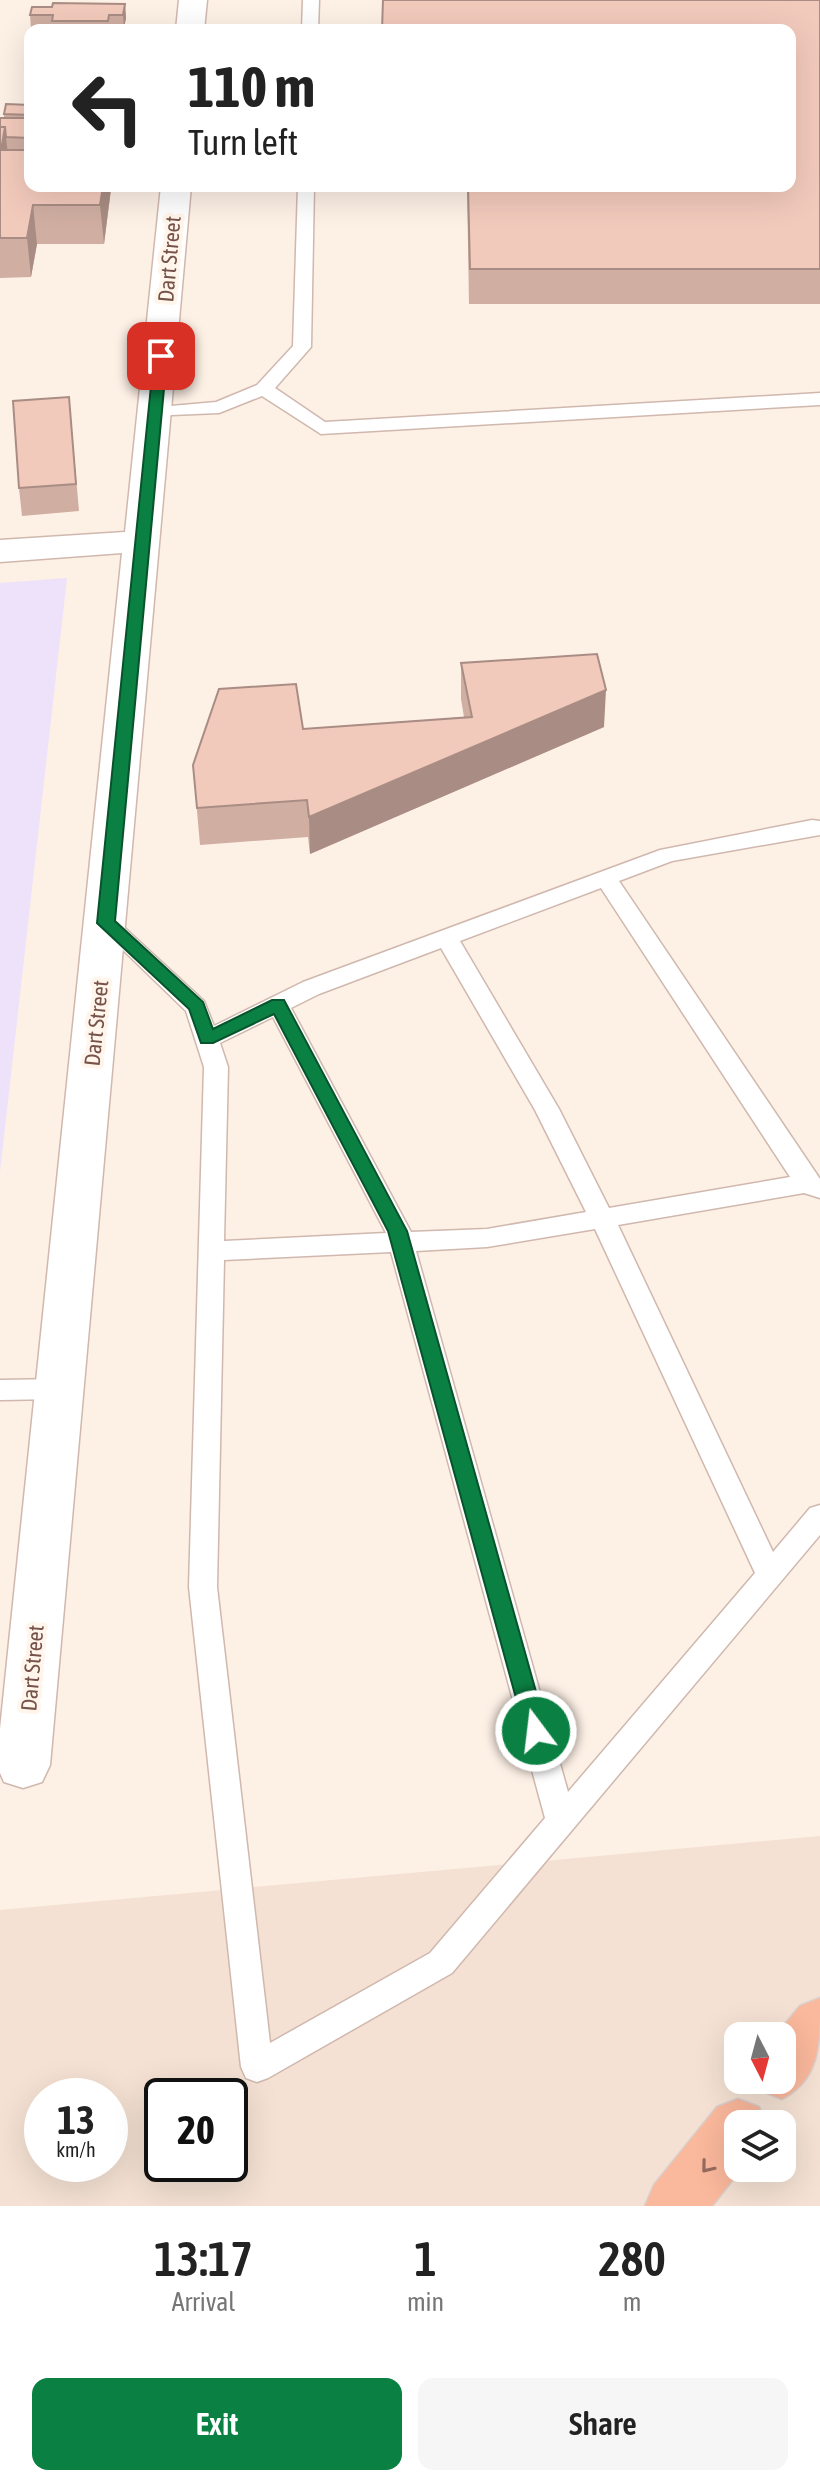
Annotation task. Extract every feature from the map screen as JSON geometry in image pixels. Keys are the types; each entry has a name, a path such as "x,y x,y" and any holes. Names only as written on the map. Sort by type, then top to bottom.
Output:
{"highway":[{"path":"796,2055 820,2025"},
{"path":"752,2110 765,2094"},
{"path":"675,2206 724,2145"}],"street":[{"path":"191,24 193,0"},
{"name":"Dart Street","path":"23,1765 175,192"},
{"path":"0,551 144,541"}],"lane":[{"path":"310,24 311,0"},
{"path":"155,412 219,407 264,389 302,347 306,192"},
{"path":"264,389 321,428 820,399"},
{"path":"207,1039 311,988 668,855 820,828"},
{"path":"212,1251 487,1238 814,1186 606,878"},
{"path":"106,923 196,1007 216,1067 203,1587 257,2067 441,1963 820,1516"},
{"path":"446,937 547,1109 770,1576"},
{"path":"278,1005 398,1231 561,1822"},
{"path":"0,1390 59,1389"}],"shaded area":[{"path":"67,578 0,1172 0,583"},
{"path":"820,1836 820,2206 0,2206 0,1910"}],"building":[{"path":"383,0 820,0 820,269 470,269 468,192 796,192 796,24 382,24"},
{"path":"53,3 125,4 123,15 109,15 108,21 52,21 53,15 30,15 32,7 52,7"},
{"path":"6,104 24,105 24,115 4,114"},
{"path":"0,118 24,118 24,138 6,137 5,127 0,127"},
{"path":"0,127 5,127 1,150 24,150 24,192 102,192 100,205 33,205 27,238 0,238"},
{"path":"69,397 76,484 19,488 13,401"},
{"path":"597,654 606,690 309,817 307,800 197,808 193,765 219,689 296,684 303,729 472,717 461,663"}],"route":[{"path":"161,356 106,923 196,1007 207,1039 278,1005 398,1231 536,1731"}]}
